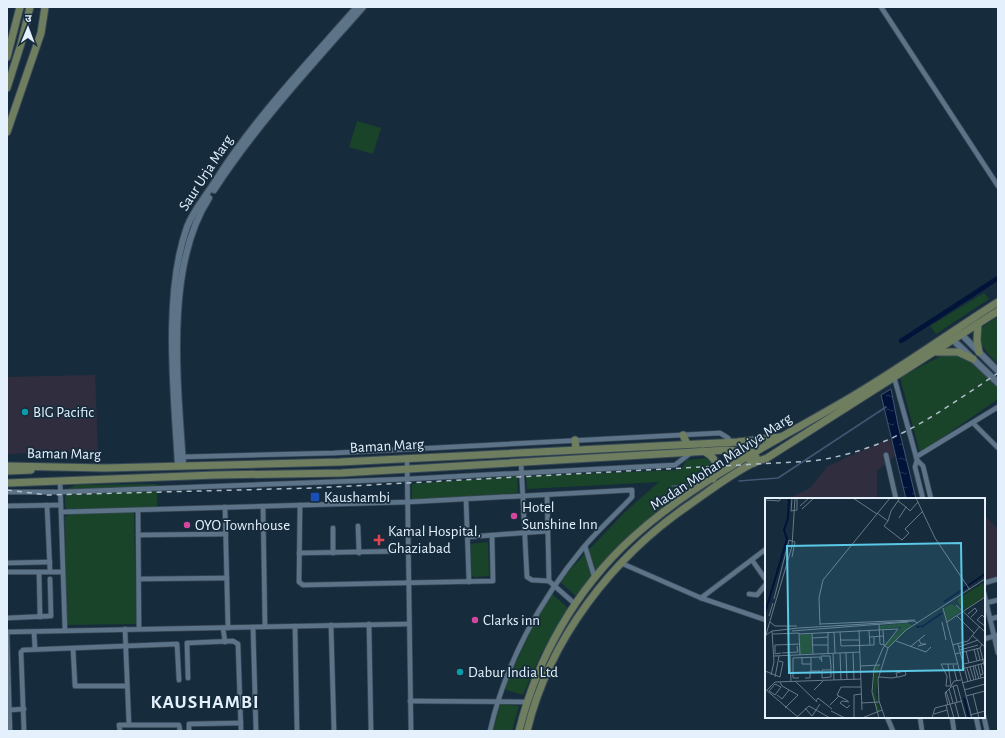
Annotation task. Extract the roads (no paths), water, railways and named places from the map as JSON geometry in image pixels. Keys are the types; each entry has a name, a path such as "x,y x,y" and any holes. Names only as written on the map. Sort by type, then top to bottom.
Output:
{"main road":[{"path":"7,57 20,7"},
{"path":"7,88 21,44 30,7"},
{"path":"7,132 41,32 45,7"},
{"name":"Madan Mohan Malviya Marg","path":"519,731 527,702 548,649 575,604 595,579 632,539 682,499 780,437 843,402 998,302"},
{"name":"Madan Mohan Malviya Marg","path":"527,731 542,686 562,644 597,592 637,545 689,505 998,312"},
{"path":"978,324 977,340 979,352"},
{"path":"934,352 958,352 974,359"},
{"path":"684,435 687,444"},
{"path":"735,442 780,437"},
{"path":"575,440 576,449"},
{"name":"Baman Marg","path":"7,466 48,466 63,468 180,461 269,463 407,458 735,442 748,448 750,456"},
{"name":"Baman Marg","path":"7,483 258,474 341,473 736,450 750,456 757,462"},
{"path":"539,451 539,461"},
{"path":"548,451 559,460"},
{"path":"703,451 711,454 716,461 716,471 713,480"},
{"path":"258,463 258,474"},
{"path":"269,463 270,474"},
{"path":"7,471 63,468"},
{"path":"554,640 562,644"}],"street":[{"name":"Saur Urja Marg","path":"180,461 173,344 176,286 180,255 193,214 273,102 357,7"},
{"name":"Saur Urja Marg","path":"245,142 363,7"},
{"path":"881,7 998,186"},
{"path":"956,329 998,371"},
{"path":"948,334 998,383"},
{"path":"894,378 916,458 916,467 923,498"},
{"path":"916,458 998,407"},
{"path":"973,423 998,448"},
{"path":"180,461 720,433 735,442"},
{"path":"7,492 61,492 407,479 675,465 693,452"},
{"path":"886,455 896,498"},
{"path":"407,458 411,731"},
{"path":"916,458 923,466 931,498"},
{"path":"521,462 527,577 532,580 549,581 575,604"},
{"path":"60,480 65,631"},
{"path":"61,512 408,502 630,490 633,492 632,497 585,546 544,602 521,643 498,701 490,731"},
{"path":"547,494 549,581"},
{"path":"466,499 469,582"},
{"path":"47,505 50,571"},
{"path":"7,506 61,505"},
{"path":"300,505 299,582 301,585 493,581 492,535"},
{"path":"263,506 265,626"},
{"path":"225,507 227,578 225,642"},
{"path":"138,510 139,629"},
{"path":"358,526 359,553"},
{"path":"333,528 333,553"},
{"path":"468,537 548,531"},
{"path":"138,535 226,534"},
{"path":"585,546 595,579"},
{"path":"701,598 765,550"},
{"path":"299,553 408,551"},
{"path":"752,560 765,579"},
{"path":"7,563 50,562"},
{"path":"621,563 701,598 765,620"},
{"path":"7,572 63,572"},
{"path":"39,572 40,617"},
{"path":"138,579 227,578"},
{"path":"7,618 51,616 50,579"},
{"path":"985,583 998,579"},
{"path":"749,594 757,595 765,585"},
{"path":"985,598 996,636 998,653"},
{"path":"986,603 998,600"},
{"path":"990,619 998,617"},
{"path":"369,624 371,731"},
{"path":"10,731 7,632 410,624"},
{"path":"331,625 334,731"},
{"path":"296,626 297,731"},
{"path":"253,627 256,731"},
{"path":"125,630 128,725"},
{"path":"34,632 35,649"},
{"path":"985,639 996,636"},
{"path":"188,678 187,643 233,641 239,646 241,731"},
{"path":"24,731 21,652 25,649 177,644 179,680"},
{"path":"73,648 75,686 127,686"},
{"path":"410,701 527,702"},
{"path":"241,703 255,703"},
{"path":"9,710 24,709"},
{"path":"887,718 893,731"},
{"path":"920,718 922,731"},
{"path":"952,718 954,731"},
{"path":"976,718 979,731"},
{"path":"984,718 987,731"},
{"path":"189,731 189,724 241,724"},
{"path":"120,731 119,725 180,725 180,731"}],"water":[{"path":"891,389 916,498 906,498 881,395"}],"waterway":[{"path":"901,341 998,278"},
{"path":"739,481 778,478 886,407"},
{"path":"672,486 698,484"}],"railway":[{"path":"7,490 47,495 314,488 813,461 866,449 911,429 998,373"}],"place":[{"name":"BIG Pacific","path":"25,412"},
{"name":"Kaushambi","path":"315,497"},
{"name":"Hotel Sunshine Inn","path":"514,516"},
{"name":"OYO Townhouse","path":"187,525"},
{"name":"Kamal Hospital, Ghaziabad","path":"379,540"},
{"name":"Clarks inn","path":"475,620"},
{"name":"Dabur India Ltd","path":"460,672"}],"district":[{"name":"KAUSHAMBI","path":"205,702"}]}
